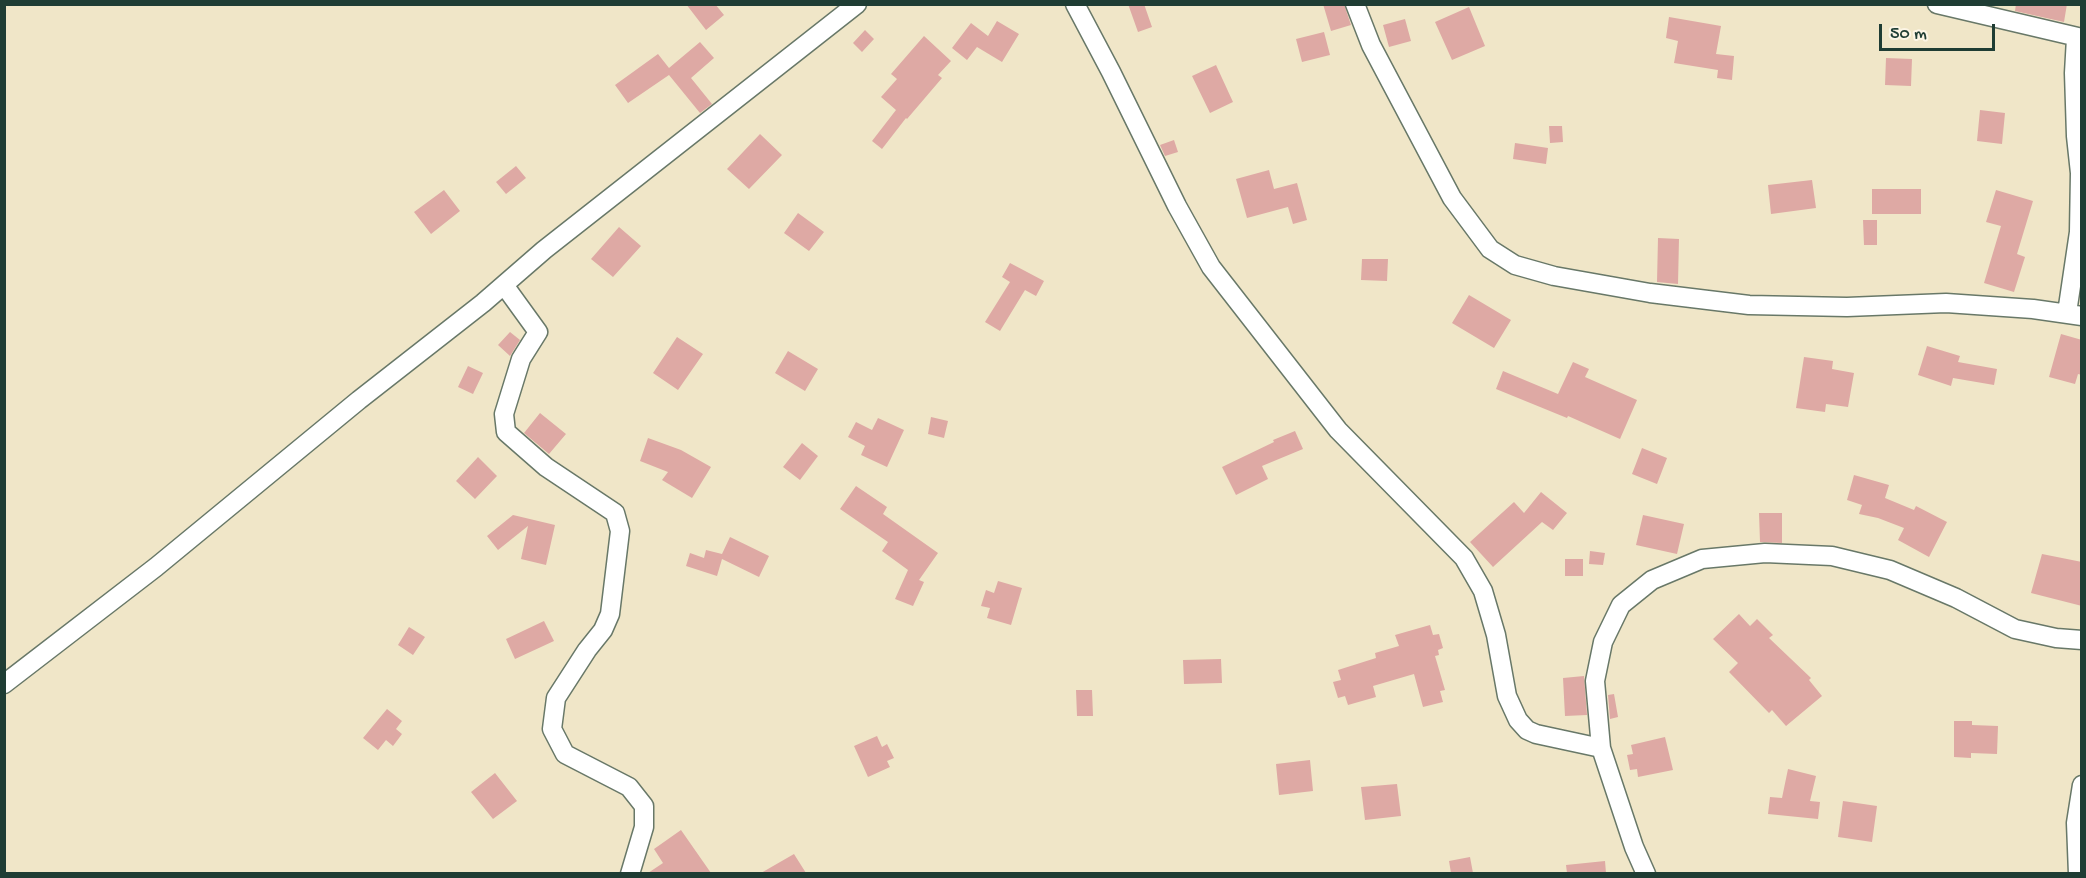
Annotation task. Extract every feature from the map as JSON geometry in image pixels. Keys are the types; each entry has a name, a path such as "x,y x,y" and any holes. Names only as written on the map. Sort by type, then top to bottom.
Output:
{"street":[{"path":"4,684 156,567 359,400 483,303 553,243 857,4"},
{"path":"1075,4 1176,206 1211,267 1338,430 1464,558 1483,591 1496,635 1507,696 1518,720 1527,730 1536,734 1601,748"},
{"path":"1355,4 1371,45 1452,198 1490,249 1515,265 1554,276 1650,293 1749,306 1847,307 1946,303 2032,309 2074,315 2080,173 2074,73 2079,38 1937,4"},
{"path":"504,285 538,332 521,359 504,414 506,432 546,467 615,513 620,531 610,614 603,630 556,698 552,729 565,754 629,787 644,806 644,827 630,873"},
{"path":"1646,873 1634,847 1601,748 1595,681 1603,642 1622,605 1652,580 1702,559 1765,553 1832,556 1890,570 1956,598 2015,628 2056,638 2082,640"},
{"path":"2078,873 2076,824 2082,785"}],"building":[{"path":"686,4 715,4 724,15 706,30"},
{"path":"1128,4 1144,4 1152,27 1138,32"},
{"path":"1323,4 1344,4 1351,25 1331,31"},
{"path":"2016,4 2067,4 2064,22 2015,11"},
{"path":"1469,7 1485,46 1452,60 1435,22"},
{"path":"1669,17 1721,26 1716,54 1734,56 1732,80 1717,78 1718,70 1674,63 1678,41 1666,38"},
{"path":"1405,19 1411,41 1389,47 1383,25"},
{"path":"997,21 1019,34 1002,62 977,47 967,60 952,48 971,23 988,36"},
{"path":"865,30 874,39 862,52 853,43"},
{"path":"1324,32 1330,55 1302,62 1296,39"},
{"path":"924,36 951,61 938,75 942,78 882,149 872,141 896,110 881,97 897,79 891,74"},
{"path":"700,42 714,58 691,78 712,104 700,113 669,75 628,103 615,85 658,54 669,68"},
{"path":"1886,58 1912,59 1911,86 1885,85"},
{"path":"1216,65 1233,102 1210,113 1192,76"},
{"path":"1980,110 2005,113 2002,144 1977,141"},
{"path":"1549,126 1562,126 1563,142 1550,143"},
{"path":"760,134 782,155 749,189 727,169"},
{"path":"1174,140 1178,152 1165,156 1160,145"},
{"path":"1515,143 1548,148 1546,164 1513,159"},
{"path":"516,166 526,178 506,194 496,182"},
{"path":"1269,170 1274,189 1297,183 1307,220 1293,224 1288,207 1247,218 1236,179"},
{"path":"1812,180 1816,208 1771,214 1768,185"},
{"path":"1872,189 1921,189 1921,214 1872,214"},
{"path":"444,190 460,211 431,234 414,212"},
{"path":"1996,190 2033,201 2017,254 2025,257 2014,292 1984,283 2001,226 1986,222"},
{"path":"798,213 824,232 809,251 784,233"},
{"path":"1863,220 1877,220 1877,245 1864,245"},
{"path":"619,227 641,246 613,277 591,259"},
{"path":"1658,238 1679,239 1678,284 1657,282"},
{"path":"1362,259 1388,259 1387,281 1361,280"},
{"path":"1010,263 1044,281 1036,296 1025,290 1000,331 985,322 1010,282 1002,277"},
{"path":"1469,295 1511,320 1494,348 1452,323"},
{"path":"510,332 520,340 510,356 498,345"},
{"path":"2061,334 2082,340 2082,375 2078,374 2075,384 2049,377"},
{"path":"677,337 703,354 678,390 653,373"},
{"path":"1927,346 1960,356 1958,362 1997,369 1994,385 1953,378 1951,386 1918,375"},
{"path":"788,351 818,369 805,391 775,373"},
{"path":"1804,357 1833,361 1832,369 1854,373 1848,407 1826,404 1825,412 1796,408"},
{"path":"1573,362 1589,369 1585,377 1637,400 1620,439 1568,416 1567,418 1496,389 1503,371 1558,394"},
{"path":"468,366 483,373 473,394 458,387"},
{"path":"540,413 566,434 549,454 524,433"},
{"path":"931,417 948,421 944,438 928,434"},
{"path":"878,418 904,430 887,467 861,455 865,446 848,437 856,422 872,430"},
{"path":"1295,431 1303,449 1262,466 1268,479 1236,495 1222,467"},
{"path":"648,438 681,450 711,467 692,498 662,480 668,472 640,461"},
{"path":"802,443 818,456 800,480 783,467"},
{"path":"1642,448 1667,458 1657,484 1632,474"},
{"path":"478,457 497,476 475,499 456,481"},
{"path":"1854,475 1889,485 1885,498 1914,510 1916,506 1947,522 1929,557 1898,540 1904,528 1878,518 1859,514 1862,505 1847,500"},
{"path":"856,486 887,507 883,514 938,553 919,580 924,582 913,606 895,599 908,570 882,551 888,542 840,509"},
{"path":"1541,492 1567,513 1553,530 1542,522 1493,567 1470,542 1514,502 1524,513"},
{"path":"1759,513 1782,513 1782,543 1760,542"},
{"path":"513,515 555,525 546,565 521,559 528,526 498,550 487,536"},
{"path":"1643,515 1684,524 1677,554 1636,545"},
{"path":"730,537 769,556 759,577 722,559 717,576 686,566 690,553 704,558 706,550 722,554"},
{"path":"1590,551 1605,553 1603,565 1589,564"},
{"path":"2042,554 2082,562 2082,606 2031,593"},
{"path":"1565,559 1583,559 1583,576 1565,576"},
{"path":"998,581 1022,588 1011,625 987,618 990,608 981,606 986,590 994,593"},
{"path":"1739,614 1750,626 1757,619 1773,635 1769,638 1811,678 1809,680 1822,696 1786,726 1772,710 1769,713 1729,672 1738,663 1713,639"},
{"path":"544,621 554,641 515,659 506,639"},
{"path":"1430,625 1433,635 1439,634 1443,648 1438,650 1439,655 1435,656 1445,690 1440,691 1443,702 1423,707 1414,674 1373,686 1376,697 1348,705 1345,696 1338,698 1333,682 1341,680 1338,670 1376,658 1375,653 1399,646 1395,635"},
{"path":"409,627 425,637 413,655 398,645"},
{"path":"1221,659 1222,683 1184,684 1183,660"},
{"path":"1584,676 1587,715 1565,716 1563,678"},
{"path":"1076,690 1092,690 1093,716 1077,716"},
{"path":"1614,694 1618,717 1610,719 1608,695"},
{"path":"387,709 402,721 396,729 402,734 393,746 386,740 378,750 363,738"},
{"path":"1954,721 1972,721 1972,725 1998,726 1997,754 1971,753 1971,758 1954,757"},
{"path":"877,736 882,747 887,744 894,758 887,761 890,767 868,777 854,746"},
{"path":"1665,737 1673,770 1638,777 1637,769 1630,770 1627,755 1633,754 1631,745"},
{"path":"1310,760 1313,791 1279,795 1276,764"},
{"path":"1788,769 1816,776 1810,801 1820,802 1818,819 1768,814 1770,797 1782,798"},
{"path":"495,773 517,801 493,819 471,792"},
{"path":"1397,784 1401,816 1365,820 1361,787"},
{"path":"1843,801 1877,806 1872,842 1838,837"},
{"path":"681,830 711,873 648,873 663,863 654,849"},
{"path":"794,854 806,873 761,873"},
{"path":"1470,857 1473,873 1451,873 1449,861"},
{"path":"1605,861 1606,873 1567,873 1566,865"}]}
